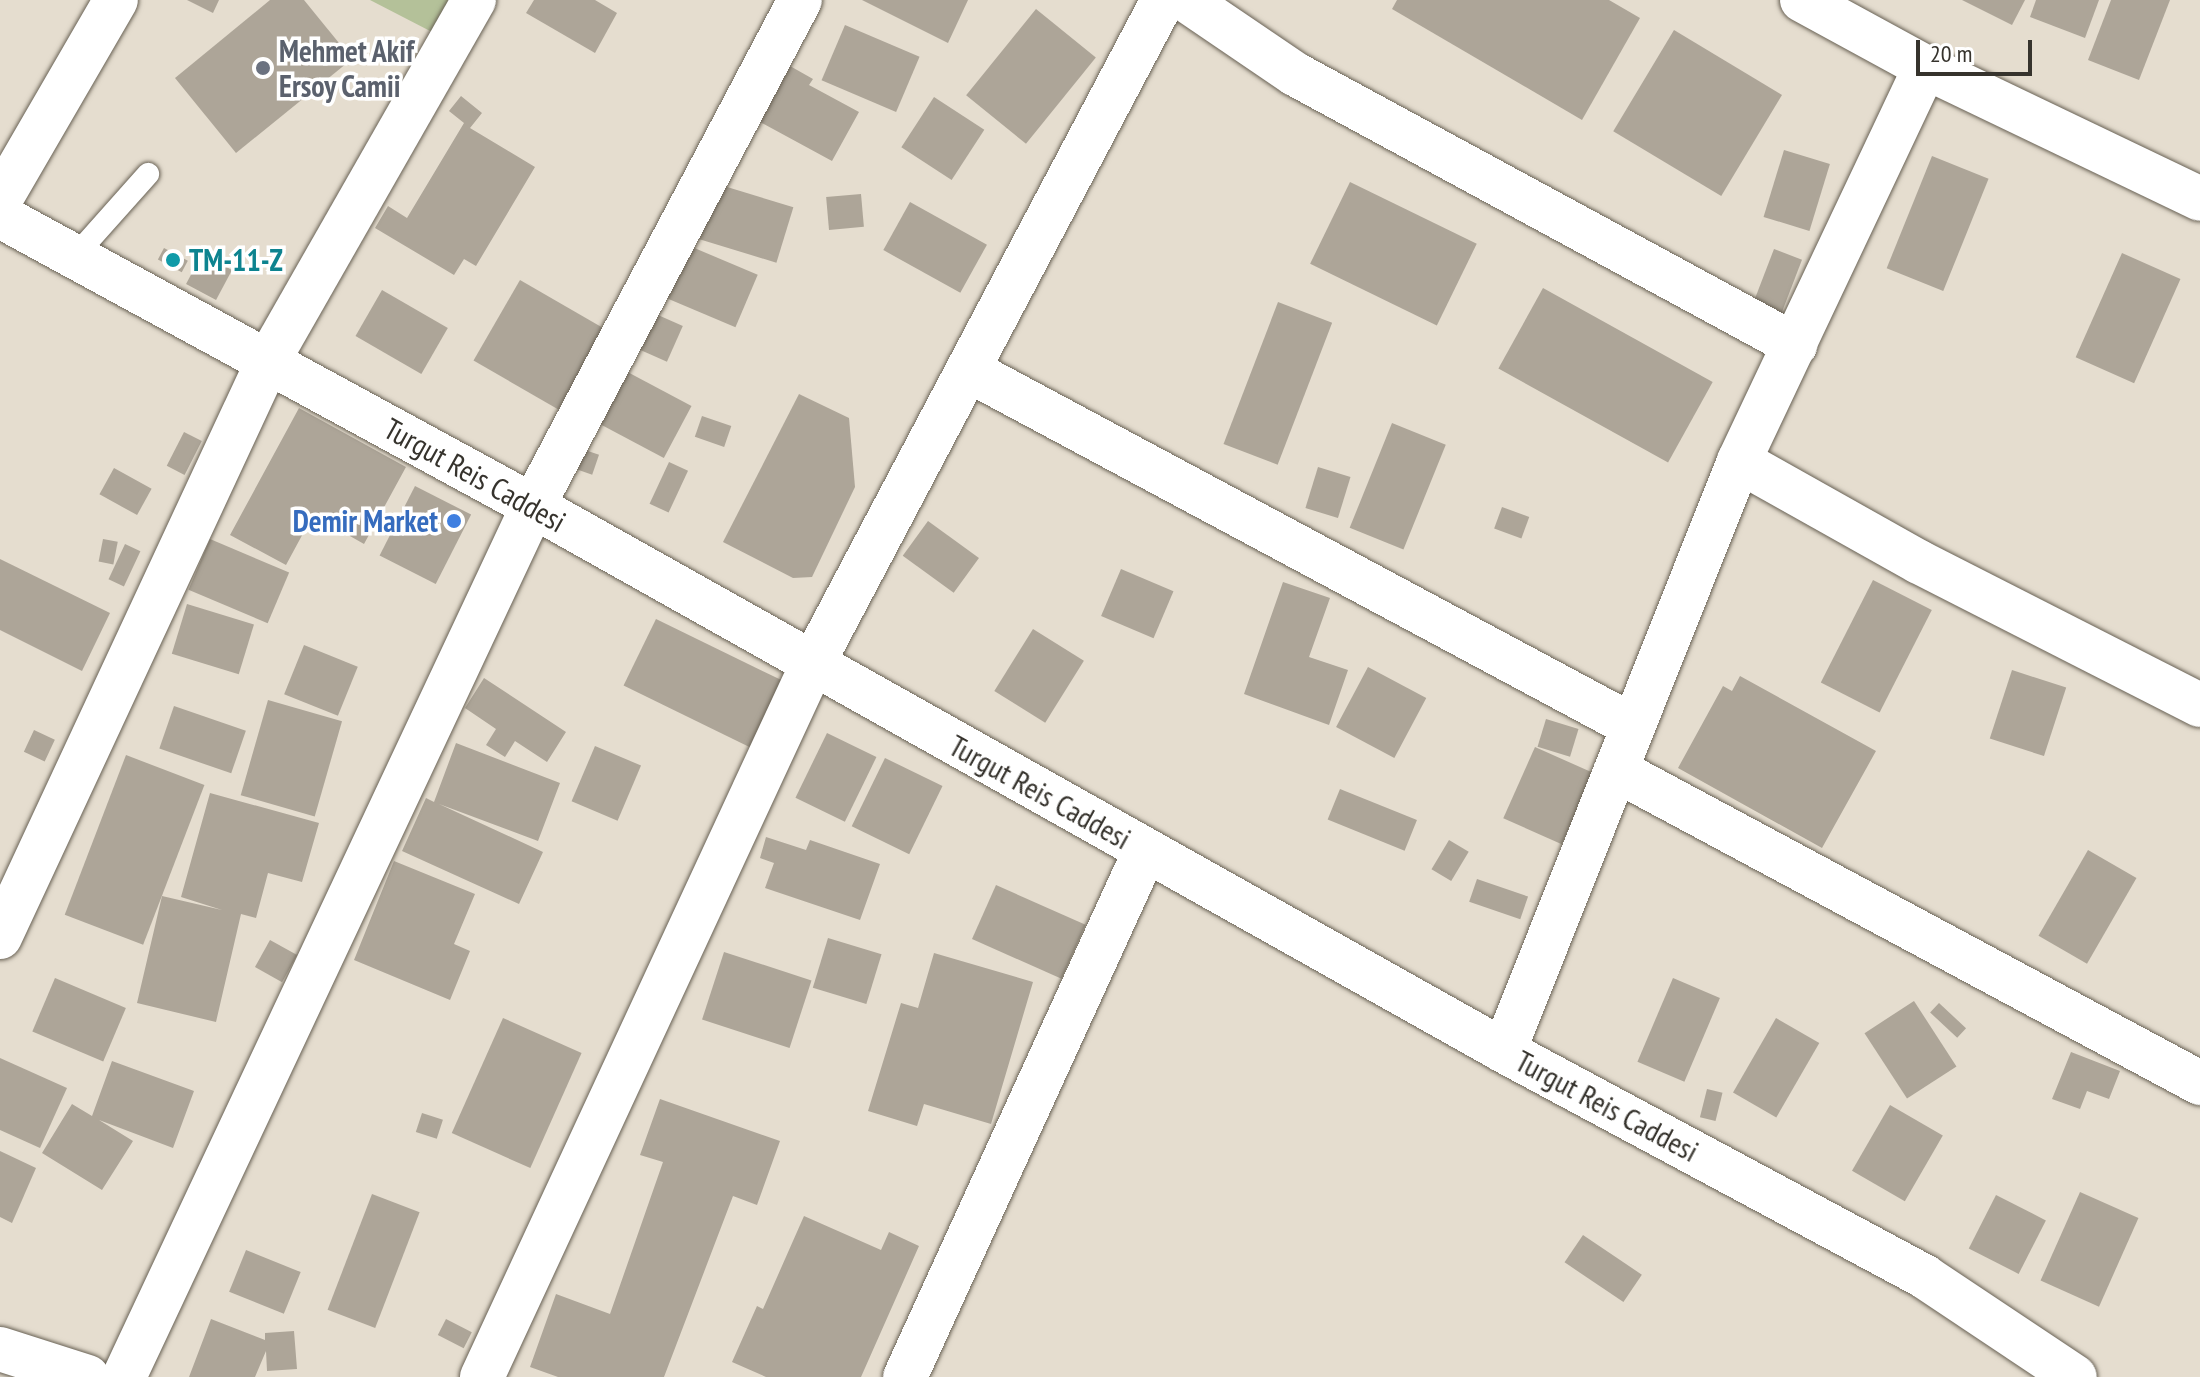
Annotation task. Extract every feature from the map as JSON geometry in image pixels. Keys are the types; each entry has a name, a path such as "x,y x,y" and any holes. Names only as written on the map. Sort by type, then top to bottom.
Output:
{"street":[{"path":"0,200 116,0"},
{"path":"0,937 268,361 474,0"},
{"path":"124,1377 533,506 800,0"},
{"path":"482,1377 812,665 1163,0"},
{"path":"1186,0 1295,74 1795,345"},
{"path":"1827,6 1925,67 2200,199"},
{"path":"1504,1051 1631,725 1739,461 1925,67"},
{"name":"Turgut Reis Caddesi","path":"0,216 533,506 1504,1051 1925,1277 2075,1377"},
{"path":"968,370 1631,725"},
{"path":"1739,461 1919,562 2200,705"},
{"path":"1616,770 2200,1083"},
{"path":"905,1377 1145,851"},
{"path":"0,1349 88,1377"}],"lane":[{"path":"75,256 148,174"}],"green space":[{"path":"370,0 451,0 432,32"}],"building":[{"path":"187,0 219,0 213,13"},
{"name":"Mehmet Akif Ersoy Camii","path":"270,0 304,0 352,59 236,153 175,78"},
{"path":"534,0 595,0 617,13 595,53 526,13"},
{"path":"862,0 968,0 948,43"},
{"path":"1397,0 1609,0 1640,18 1582,120 1392,9"},
{"path":"1962,0 2025,0 2012,25"},
{"path":"2036,0 2099,0 2085,38 2030,17"},
{"path":"2111,0 2170,0 2139,80 2088,60"},
{"path":"1036,9 1096,57 1026,144 966,95"},
{"path":"845,25 920,57 896,112 822,80"},
{"path":"1674,30 1782,95 1721,196 1613,131"},
{"path":"790,66 813,79 809,85 859,112 832,161 760,122"},
{"path":"461,96 482,113 470,128 535,167 476,266 464,259 454,275 375,228 388,206 407,218 464,123 449,111"},
{"path":"934,97 984,130 952,180 901,147"},
{"path":"1784,150 1830,164 1809,231 1764,217"},
{"path":"1932,156 1989,179 1943,291 1887,268"},
{"path":"1350,182 1477,244 1437,326 1310,264"},
{"path":"714,183 793,207 776,263 697,238"},
{"path":"861,194 864,227 829,230 826,197"},
{"path":"910,202 987,245 960,293 883,250"},
{"path":"685,244 758,275 735,327 663,296"},
{"name":"TM-11-Z","path":"164,248 188,261 182,272 158,259"},
{"path":"1774,249 1802,260 1781,316 1752,305"},
{"path":"2122,253 2180,279 2134,383 2076,357"},
{"path":"202,254 232,270 216,300 186,284"},
{"path":"520,280 605,329 558,410 474,361"},
{"path":"1543,288 1713,382 1668,463 1498,368"},
{"path":"382,290 448,328 421,374 356,336"},
{"path":"1278,302 1332,323 1278,465 1224,444"},
{"path":"649,311 683,326 667,362 633,347"},
{"path":"620,368 692,406 664,458 592,420"},
{"path":"799,394 849,418 855,487 812,577 793,578 723,542"},
{"path":"299,408 406,467 364,544 313,515 286,565 230,535"},
{"path":"702,416 731,426 724,447 695,437"},
{"path":"1392,423 1446,445 1403,549 1350,528"},
{"path":"184,432 202,441 185,475 167,466"},
{"path":"582,449 599,455 592,475 575,469"},
{"path":"669,462 688,471 669,513 650,504"},
{"path":"1318,467 1351,477 1338,518 1305,508"},
{"path":"114,468 152,489 137,515 99,494"},
{"path":"415,486 471,515 436,584 380,555"},
{"path":"1502,507 1529,517 1521,539 1494,529"},
{"path":"928,521 979,558 954,593 903,556"},
{"path":"103,539 118,542 113,564 99,562"},
{"path":"210,539 289,573 268,623 189,590"},
{"path":"125,544 140,551 124,587 109,579"},
{"path":"0,559 110,613 82,671 0,630"},
{"path":"1121,569 1173,591 1154,638 1101,616"},
{"path":"1873,580 1932,610 1880,712 1821,682"},
{"path":"1283,582 1330,598 1309,657 1348,670 1329,725 1244,694"},
{"path":"187,604 254,624 239,674 172,654"},
{"path":"656,619 782,680 749,747 624,686"},
{"path":"1033,629 1084,661 1045,723 994,691"},
{"path":"304,645 358,667 338,716 284,694"},
{"path":"1368,667 1426,698 1394,758 1336,727"},
{"path":"2012,670 2066,688 2044,756 1990,738"},
{"path":"1740,676 1876,751 1822,848 1678,768 1723,686 1732,691"},
{"path":"484,678 566,732 547,762 515,741 505,757 486,745 496,729 465,708"},
{"path":"268,700 342,721 315,816 241,795"},
{"path":"174,706 246,731 231,773 159,749"},
{"path":"1546,719 1579,729 1570,757 1538,747"},
{"path":"34,730 55,740 45,761 24,752"},
{"path":"827,733 876,757 845,822 795,798"},
{"path":"456,743 560,783 538,841 439,804 543,852 519,904 402,851 426,798 434,802"},
{"path":"595,746 641,766 618,821 572,801"},
{"path":"1535,747 1593,773 1562,844 1503,818"},
{"path":"126,755 204,785 143,945 65,915"},
{"path":"885,758 943,786 909,854 852,826"},
{"path":"1340,789 1417,820 1405,851 1328,820"},
{"path":"210,793 319,823 302,882 268,873 256,918 241,914 216,1022 137,1003 162,896 222,910 181,897"},
{"path":"766,837 806,850 810,840 880,864 860,920 765,888 774,863 760,858"},
{"path":"1449,840 1469,852 1451,881 1431,869"},
{"path":"2088,850 2136,878 2087,964 2038,936"},
{"path":"394,861 475,894 454,944 470,951 450,1000 354,960"},
{"path":"1477,879 1528,897 1520,919 1469,902"},
{"path":"996,885 1086,925 1062,979 972,939"},
{"path":"828,938 882,954 866,1004 813,988"},
{"path":"270,940 297,955 282,982 255,967"},
{"path":"724,952 811,980 790,1048 702,1020"},
{"path":"934,953 1033,982 991,1124 924,1104 917,1126 868,1111 901,1003 918,1008"},
{"path":"55,978 126,1008 103,1061 32,1031"},
{"path":"1673,978 1720,998 1684,1082 1637,1062"},
{"path":"1914,1001 1956,1066 1907,1099 1865,1033"},
{"path":"1939,1003 1966,1028 1957,1038 1930,1013"},
{"path":"503,1018 582,1053 530,1168 452,1133"},
{"path":"1776,1018 1819,1043 1776,1117 1733,1092"},
{"path":"2071,1052 2120,1071 2109,1099 2087,1091 2080,1109 2052,1099"},
{"path":"0,1058 67,1088 40,1148 0,1130"},
{"path":"112,1061 194,1091 173,1148 99,1120 133,1141 102,1190 42,1153 72,1104 92,1116"},
{"path":"1707,1089 1723,1093 1716,1121 1700,1117"},
{"path":"660,1099 780,1141 757,1205 733,1196 664,1377 558,1377 530,1367 556,1294 610,1314 663,1162 640,1155"},
{"path":"1890,1105 1943,1136 1905,1201 1852,1171"},
{"path":"422,1113 443,1120 437,1139 416,1132"},
{"path":"0,1151 36,1168 12,1223 0,1217"},
{"path":"2080,1192 2138,1218 2099,1307 2041,1281"},
{"path":"372,1194 420,1212 375,1328 328,1310"},
{"path":"1996,1195 2046,1220 2019,1274 1969,1248"},
{"path":"804,1216 881,1250 889,1232 919,1246 861,1377 766,1377 732,1362 757,1306 763,1309"},
{"path":"1583,1235 1642,1275 1623,1302 1565,1262"},
{"path":"246,1250 301,1272 284,1314 229,1292"},
{"path":"211,1319 265,1340 265,1333 294,1331 297,1369 267,1371 266,1351 255,1377 189,1377"},
{"path":"446,1319 472,1332 464,1348 438,1335"}],"place":[{"name":"Mehmet Akif Ersoy Camii","path":"263,68"},
{"name":"TM-11-Z","path":"173,260"},
{"name":"Demir Market","path":"454,521"}]}
